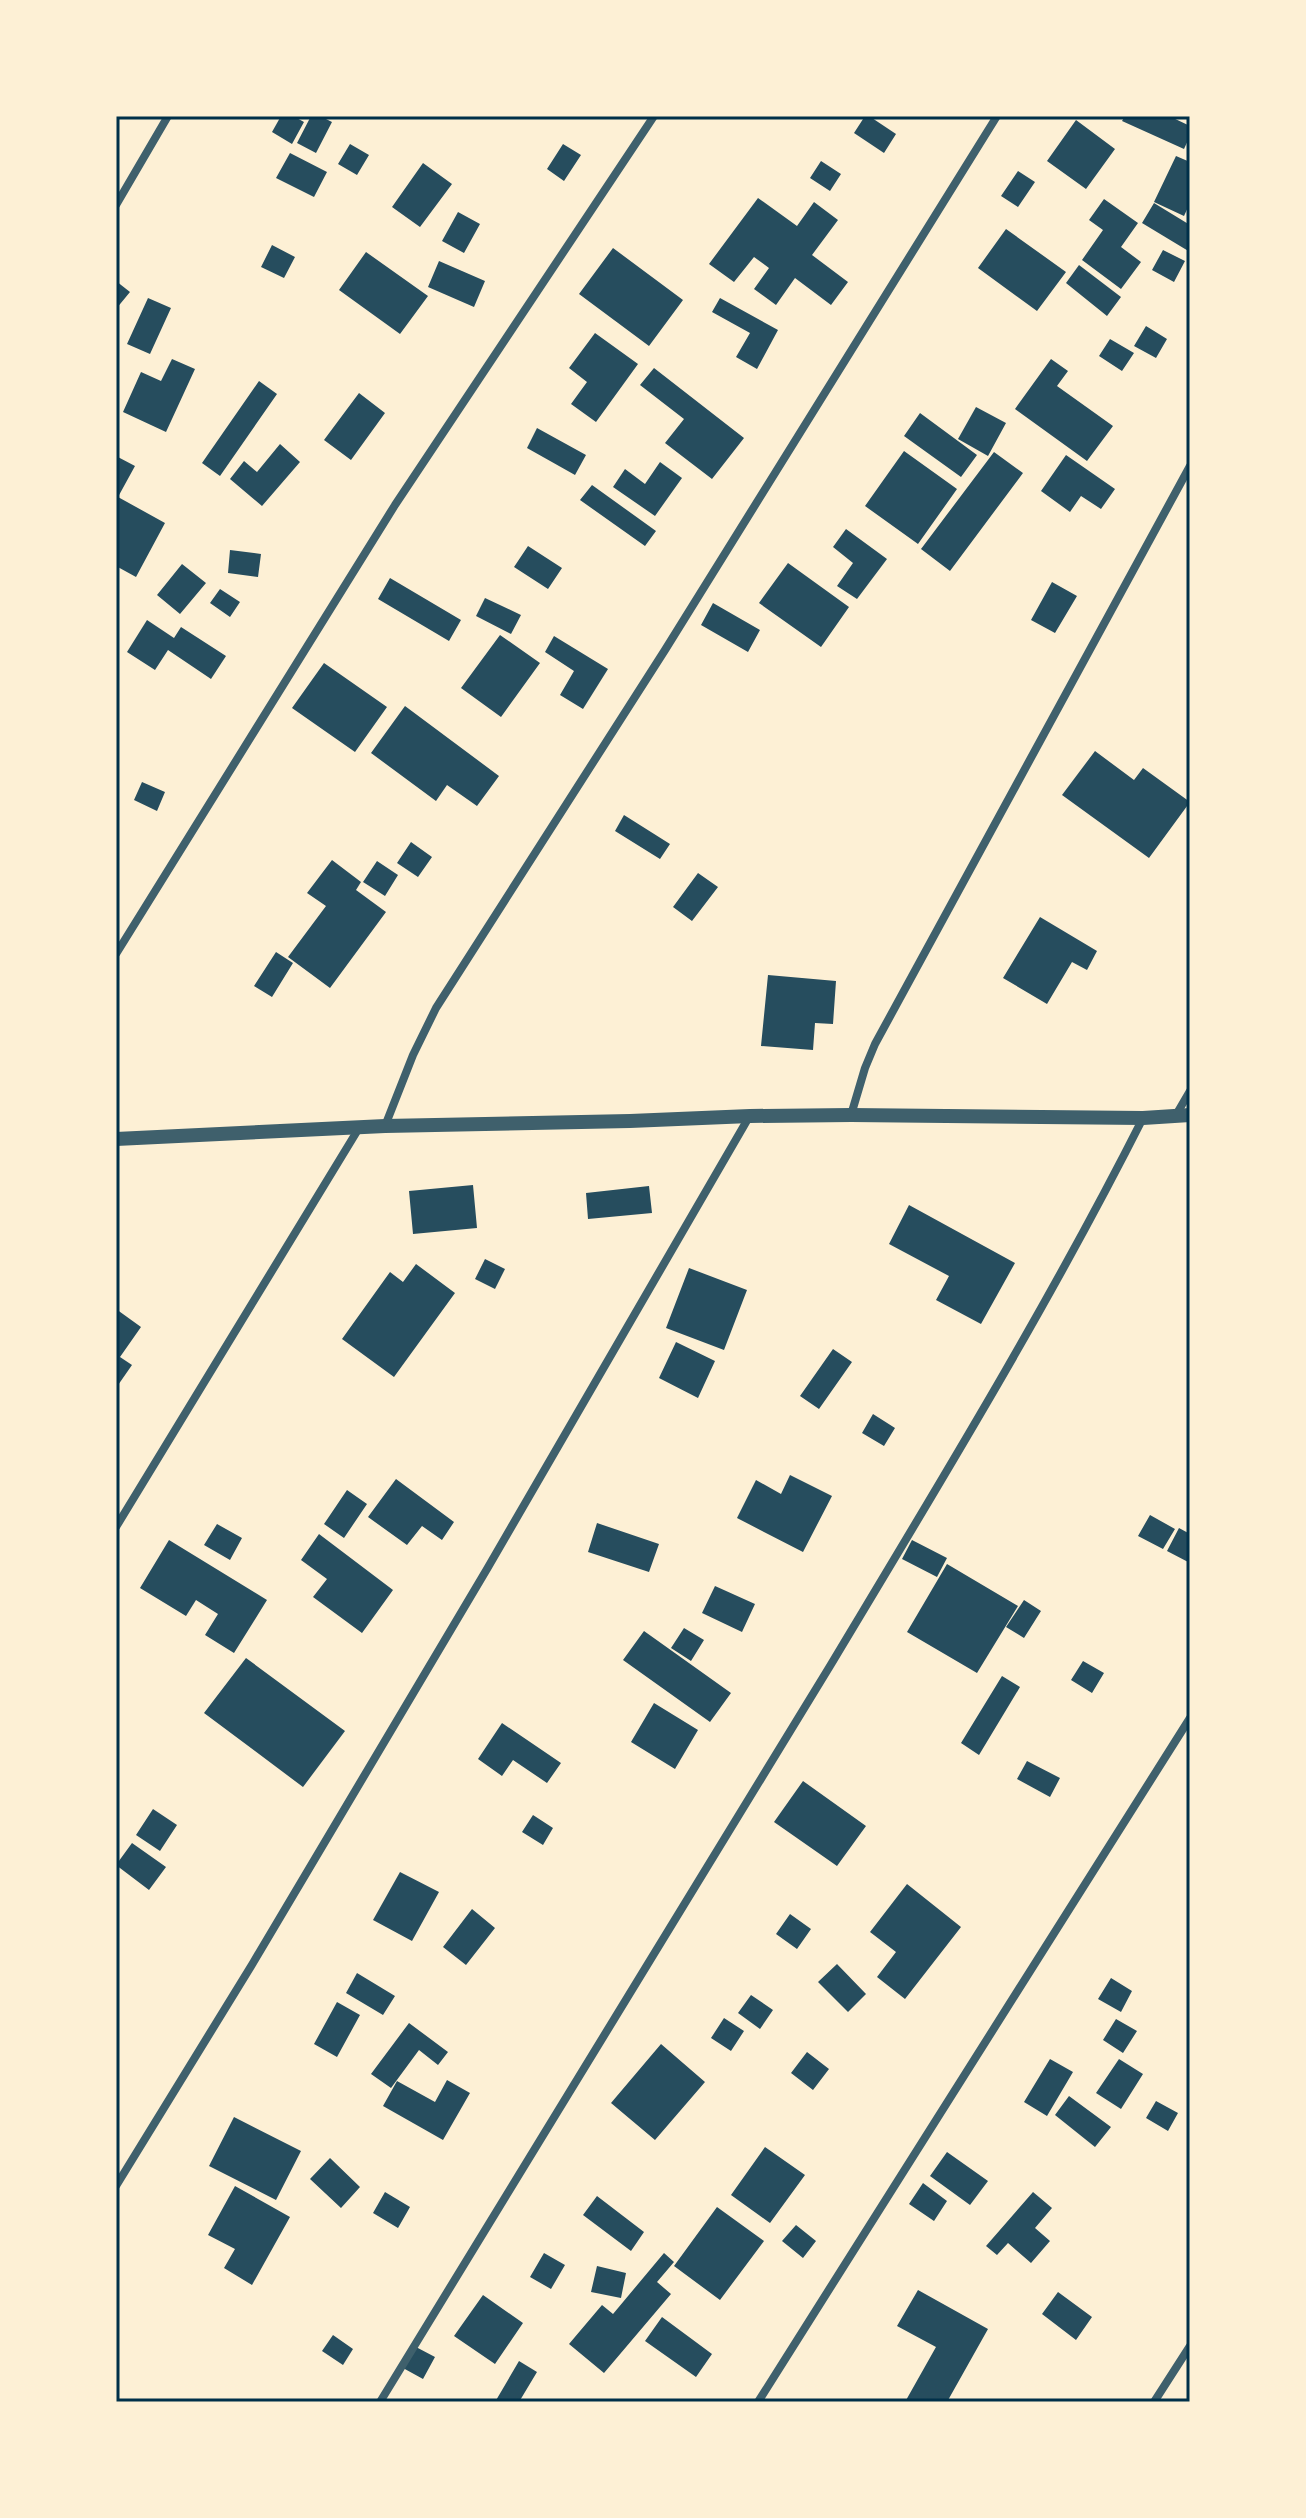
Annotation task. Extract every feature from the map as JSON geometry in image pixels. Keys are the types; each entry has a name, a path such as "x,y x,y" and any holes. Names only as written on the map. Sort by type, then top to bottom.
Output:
{"street":[{"path":"116,205 168,116"},
{"path":"116,954 395,505 654,116"},
{"path":"385,1126 413,1055 436,1008 673,637 997,116"},
{"path":"851,1115 875,1044 1190,466"},
{"path":"116,1139 385,1126 750,1116 1143,1118 1183,1116 1190,1091"},
{"path":"116,2186 246,1975 487,1569 750,1116"},
{"path":"380,2402 643,1977 925,1509 1100,1204 1143,1118"},
{"path":"116,1527 359,1127"},
{"path":"758,2402 1190,1718"},
{"path":"1154,2402 1190,2346"}],"building":[{"path":"281,116 293,116 304,122 292,144 272,132"},
{"path":"311,116 320,116 332,122 316,153 297,143"},
{"path":"865,116 896,134 884,153 854,133"},
{"path":"1125,116 1169,116 1190,126 1190,136 1184,149 1122,121"},
{"path":"1076,120 1115,149 1086,189 1047,161"},
{"path":"350,144 369,155 357,175 338,164"},
{"path":"563,144 581,155 564,181 547,169"},
{"path":"290,153 327,172 314,197 276,178"},
{"path":"1176,156 1190,162 1190,203 1184,216 1154,202"},
{"path":"821,161 841,174 830,191 810,178"},
{"path":"423,163 452,184 420,227 392,207"},
{"path":"1018,171 1035,182 1018,207 1001,196"},
{"path":"758,198 797,226 814,202 838,220 812,255 848,282 831,305 795,278 776,305 754,289 769,268 754,257 734,282 709,264"},
{"path":"1104,199 1138,223 1121,247 1141,262 1121,289 1082,260 1103,230 1089,220"},
{"path":"1154,203 1190,225 1190,252 1142,223"},
{"path":"458,212 480,224 464,253 442,241"},
{"path":"1006,229 1066,272 1037,311 978,268"},
{"path":"272,245 295,257 284,278 261,267"},
{"path":"613,248 683,300 649,346 579,294"},
{"path":"1163,250 1185,261 1174,282 1152,270"},
{"path":"366,252 428,296 400,334 339,290"},
{"path":"439,261 485,281 474,307 428,287"},
{"path":"1079,265 1121,297 1107,316 1066,283"},
{"path":"116,281 130,292 116,309"},
{"path":"148,298 171,308 150,354 127,344"},
{"path":"720,298 778,330 757,369 736,357 750,333 712,312"},
{"path":"1146,326 1167,339 1156,358 1134,346"},
{"path":"595,333 638,364 596,422 571,404 587,382 569,368"},
{"path":"1110,339 1134,353 1122,371 1099,356"},
{"path":"172,359 195,369 166,432 123,412 141,372 161,381"},
{"path":"1051,359 1068,371 1057,386 1113,426 1087,461 1015,409"},
{"path":"654,368 744,438 712,479 665,443 684,419 640,385"},
{"path":"259,381 277,394 220,476 202,463"},
{"path":"359,393 385,413 351,460 324,440"},
{"path":"976,407 1006,423 988,456 958,439"},
{"path":"920,413 977,455 961,477 904,436"},
{"path":"537,428 586,455 575,475 527,448"},
{"path":"280,444 300,462 262,506 230,479 244,461 257,472"},
{"path":"904,451 957,489 918,544 865,506"},
{"path":"994,452 1023,473 950,571 921,549"},
{"path":"1066,455 1115,489 1101,509 1081,496 1070,512 1041,491"},
{"path":"116,456 135,466 118,497 165,523 136,577 116,566"},
{"path":"660,462 682,478 655,516 613,487 625,469 645,484"},
{"path":"592,485 656,531 645,546 580,500"},
{"path":"846,529 887,559 857,599 837,586 853,563 833,547"},
{"path":"528,546 562,568 548,589 514,567"},
{"path":"230,550 261,554 258,577 228,573"},
{"path":"788,563 849,607 821,647 759,603"},
{"path":"182,564 206,583 180,614 157,595"},
{"path":"390,578 461,620 449,641 378,599"},
{"path":"1052,582 1077,596 1055,633 1031,620"},
{"path":"220,589 240,602 230,617 210,603"},
{"path":"485,598 521,615 511,634 476,616"},
{"path":"713,603 760,630 748,652 701,625"},
{"path":"147,620 174,638 181,627 226,656 211,679 168,650 155,670 127,652"},
{"path":"500,635 540,663 501,717 461,688"},
{"path":"554,636 608,669 583,709 560,695 574,671 545,652"},
{"path":"324,663 387,707 355,752 292,708"},
{"path":"405,706 499,776 477,806 447,785 436,801 371,753"},
{"path":"1095,751 1134,780 1143,768 1190,802 1149,858 1062,795"},
{"path":"142,782 165,792 157,811 134,800"},
{"path":"624,815 670,844 660,859 615,831"},
{"path":"411,842 432,857 418,877 397,863"},
{"path":"332,860 361,882 356,890 386,912 330,988 288,957 326,906 307,893"},
{"path":"377,861 398,875 385,896 363,882"},
{"path":"698,873 718,887 692,921 673,907"},
{"path":"1040,917 1097,951 1087,970 1072,962 1047,1004 1003,978"},
{"path":"276,952 293,963 272,997 254,986"},
{"path":"768,975 836,981 833,1024 815,1023 813,1050 761,1046"},
{"path":"473,1185 477,1228 413,1234 409,1191"},
{"path":"649,1186 652,1213 588,1219 586,1193"},
{"path":"909,1205 1015,1263 981,1324 936,1300 949,1276 889,1244"},
{"path":"485,1259 505,1269 495,1289 475,1279"},
{"path":"416,1264 455,1293 394,1377 342,1339 390,1272 403,1282"},
{"path":"689,1268 747,1290 724,1350 666,1328"},
{"path":"116,1309 141,1327 120,1357 132,1365 116,1388"},
{"path":"676,1342 715,1361 698,1398 659,1378"},
{"path":"833,1349 852,1362 819,1409 800,1396"},
{"path":"873,1414 895,1428 884,1446 862,1433"},
{"path":"790,1475 832,1496 803,1552 737,1518 756,1480 781,1494"},
{"path":"396,1479 454,1522 442,1540 422,1526 407,1545 368,1517"},
{"path":"347,1490 367,1504 344,1538 324,1524"},
{"path":"1150,1515 1175,1529 1163,1549 1138,1536"},
{"path":"597,1523 659,1544 649,1572 588,1552"},
{"path":"217,1524 242,1538 230,1560 204,1545"},
{"path":"1179,1528 1190,1534 1190,1563 1167,1551"},
{"path":"319,1534 393,1590 362,1633 313,1597 327,1579 301,1560"},
{"path":"169,1540 267,1600 234,1653 205,1635 218,1614 196,1600 186,1616 140,1588"},
{"path":"912,1540 947,1558 937,1577 902,1559"},
{"path":"947,1564 1018,1606 977,1673 907,1632"},
{"path":"715,1586 755,1604 742,1632 702,1613"},
{"path":"1024,1600 1041,1611 1024,1638 1006,1627"},
{"path":"684,1628 704,1640 691,1661 671,1648"},
{"path":"644,1631 731,1693 710,1722 623,1660"},
{"path":"246,1658 345,1731 303,1787 204,1713"},
{"path":"1083,1661 1104,1673 1092,1693 1071,1680"},
{"path":"1002,1676 1020,1687 979,1755 961,1743"},
{"path":"654,1703 698,1730 675,1769 631,1742"},
{"path":"502,1723 561,1763 547,1783 513,1760 502,1776 478,1759"},
{"path":"1027,1761 1060,1778 1050,1797 1017,1779"},
{"path":"803,1781 866,1826 837,1866 774,1822"},
{"path":"153,1809 177,1825 160,1851 136,1835"},
{"path":"533,1815 553,1828 543,1845 522,1832"},
{"path":"132,1843 166,1867 149,1890 116,1865"},
{"path":"400,1872 439,1892 412,1941 373,1920"},
{"path":"907,1884 961,1927 905,1999 877,1977 896,1952 870,1932"},
{"path":"472,1909 495,1928 466,1965 443,1947"},
{"path":"790,1914 811,1929 797,1949 776,1934"},
{"path":"837,1964 866,1994 848,2012 818,1982"},
{"path":"357,1973 395,1996 383,2015 346,1993"},
{"path":"1111,1978 1132,1991 1121,2012 1098,1999"},
{"path":"751,1995 773,2010 760,2029 738,2013"},
{"path":"337,2002 360,2015 337,2057 314,2044"},
{"path":"724,2018 744,2031 731,2051 711,2038"},
{"path":"1116,2019 1137,2031 1123,2053 1103,2040"},
{"path":"409,2023 448,2052 438,2065 419,2050 391,2088 371,2074"},
{"path":"661,2044 705,2082 655,2140 611,2103"},
{"path":"807,2052 829,2069 813,2090 791,2073"},
{"path":"1050,2059 1073,2072 1047,2116 1024,2102"},
{"path":"1119,2059 1143,2074 1121,2109 1096,2093"},
{"path":"447,2080 470,2093 443,2140 383,2106 397,2081 435,2102"},
{"path":"1069,2096 1111,2127 1095,2147 1055,2115"},
{"path":"1156,2101 1178,2113 1168,2131 1146,2118"},
{"path":"234,2117 301,2151 276,2200 209,2166"},
{"path":"765,2147 805,2175 770,2223 731,2195"},
{"path":"947,2152 988,2181 970,2205 930,2176"},
{"path":"330,2158 360,2187 341,2208 310,2179"},
{"path":"923,2183 947,2201 934,2221 909,2204"},
{"path":"235,2186 290,2217 252,2285 224,2268 235,2249 208,2235"},
{"path":"385,2192 410,2207 398,2228 373,2213"},
{"path":"1033,2192 1052,2208 1035,2228 1050,2241 1031,2263 1008,2243 997,2255 986,2246"},
{"path":"597,2196 644,2232 631,2251 583,2215"},
{"path":"717,2207 764,2241 720,2300 674,2266"},
{"path":"796,2225 816,2241 803,2258 782,2241"},
{"path":"544,2253 565,2265 551,2289 530,2277"},
{"path":"664,2253 674,2262 657,2282 671,2294 604,2373 569,2344 602,2305 613,2314"},
{"path":"597,2266 626,2273 621,2298 591,2292"},
{"path":"918,2290 988,2329 947,2402 905,2402 936,2347 897,2326"},
{"path":"1058,2292 1092,2317 1076,2340 1042,2314"},
{"path":"483,2295 523,2323 495,2364 454,2336"},
{"path":"662,2317 712,2354 696,2377 645,2341"},
{"path":"333,2335 353,2349 343,2365 322,2351"},
{"path":"416,2347 435,2357 423,2379 403,2368"},
{"path":"519,2361 537,2372 519,2402 495,2402"}]}
